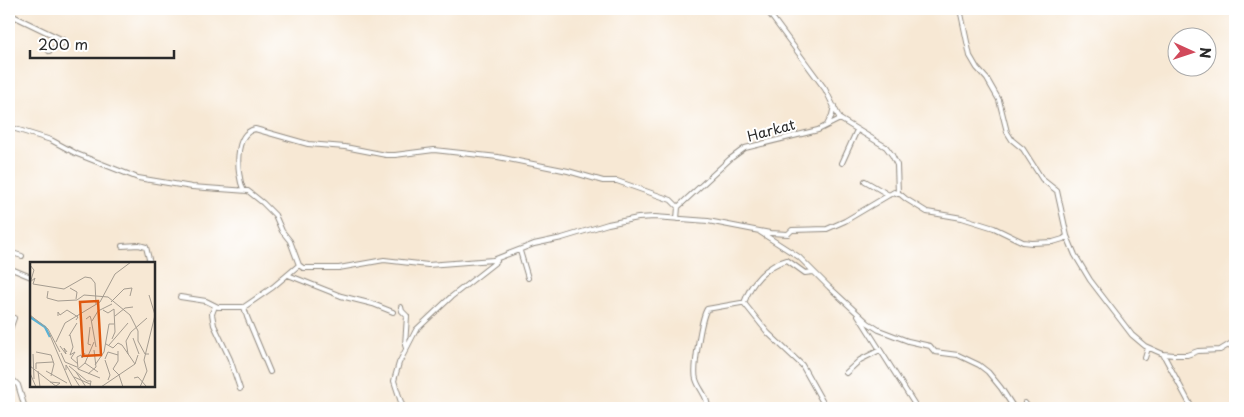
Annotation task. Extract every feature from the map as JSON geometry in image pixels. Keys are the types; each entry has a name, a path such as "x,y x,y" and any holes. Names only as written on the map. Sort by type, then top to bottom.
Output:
{"street":[{"path":"766,9 825,89 840,119 886,147 892,155 897,165 898,194"},
{"path":"960,9 970,56 998,100 1007,132 1012,140 1023,149 1042,179 1057,191 1067,236 1082,267 1109,307 1137,340 1148,348 1163,354 1184,355 1198,351 1217,351 1224,349 1235,340"},
{"path":"9,14 63,40 62,44 49,51"},
{"path":"827,124 832,116 834,106"},
{"name":"Harkat","path":"678,206 730,159 745,148 818,130 840,119"},
{"path":"9,127 51,140 77,154 138,178 192,187 243,189 250,192 275,215 282,231 290,241 298,265"},
{"path":"243,189 238,172 240,147 247,133 254,129 308,144 345,147 386,155 434,150 498,157 568,171 603,181 617,181 672,200 678,206 677,219"},
{"path":"842,163 857,130"},
{"path":"865,181 889,195"},
{"path":"403,408 394,381 395,377 406,348 416,330 426,319 498,260 534,244 630,219 656,218 708,221 788,234 792,230 827,229 845,221 894,192 927,212 956,217 994,228 1023,242 1032,244 1053,242 1067,236"},
{"path":"759,230 779,245 800,257 813,272 855,311 879,330 908,341 930,346 935,352 953,353 974,362 988,372 1014,408"},
{"path":"122,246 146,247 150,262"},
{"path":"520,251 528,278"},
{"path":"9,252 22,256"},
{"path":"298,265 308,268 339,268 384,260 440,265 498,260"},
{"path":"744,303 747,294 757,279 778,263 787,260 805,273 813,272"},
{"path":"180,297 200,300 215,306 244,307 288,275 298,265"},
{"path":"9,268 30,277"},
{"path":"288,275 341,296 373,304 393,312"},
{"path":"708,408 708,402 695,379 703,315 707,310 741,302 744,303 768,333 802,365 826,408"},
{"path":"215,306 212,314 214,326 230,359 240,389"},
{"path":"244,307 270,372"},
{"path":"401,307 407,316 406,348"},
{"path":"855,311 917,408"},
{"path":"9,332 14,318"},
{"path":"1145,358 1148,348"},
{"path":"846,373 860,360 880,350"},
{"path":"1163,354 1192,408"},
{"path":"9,376 18,385 25,408"}]}
